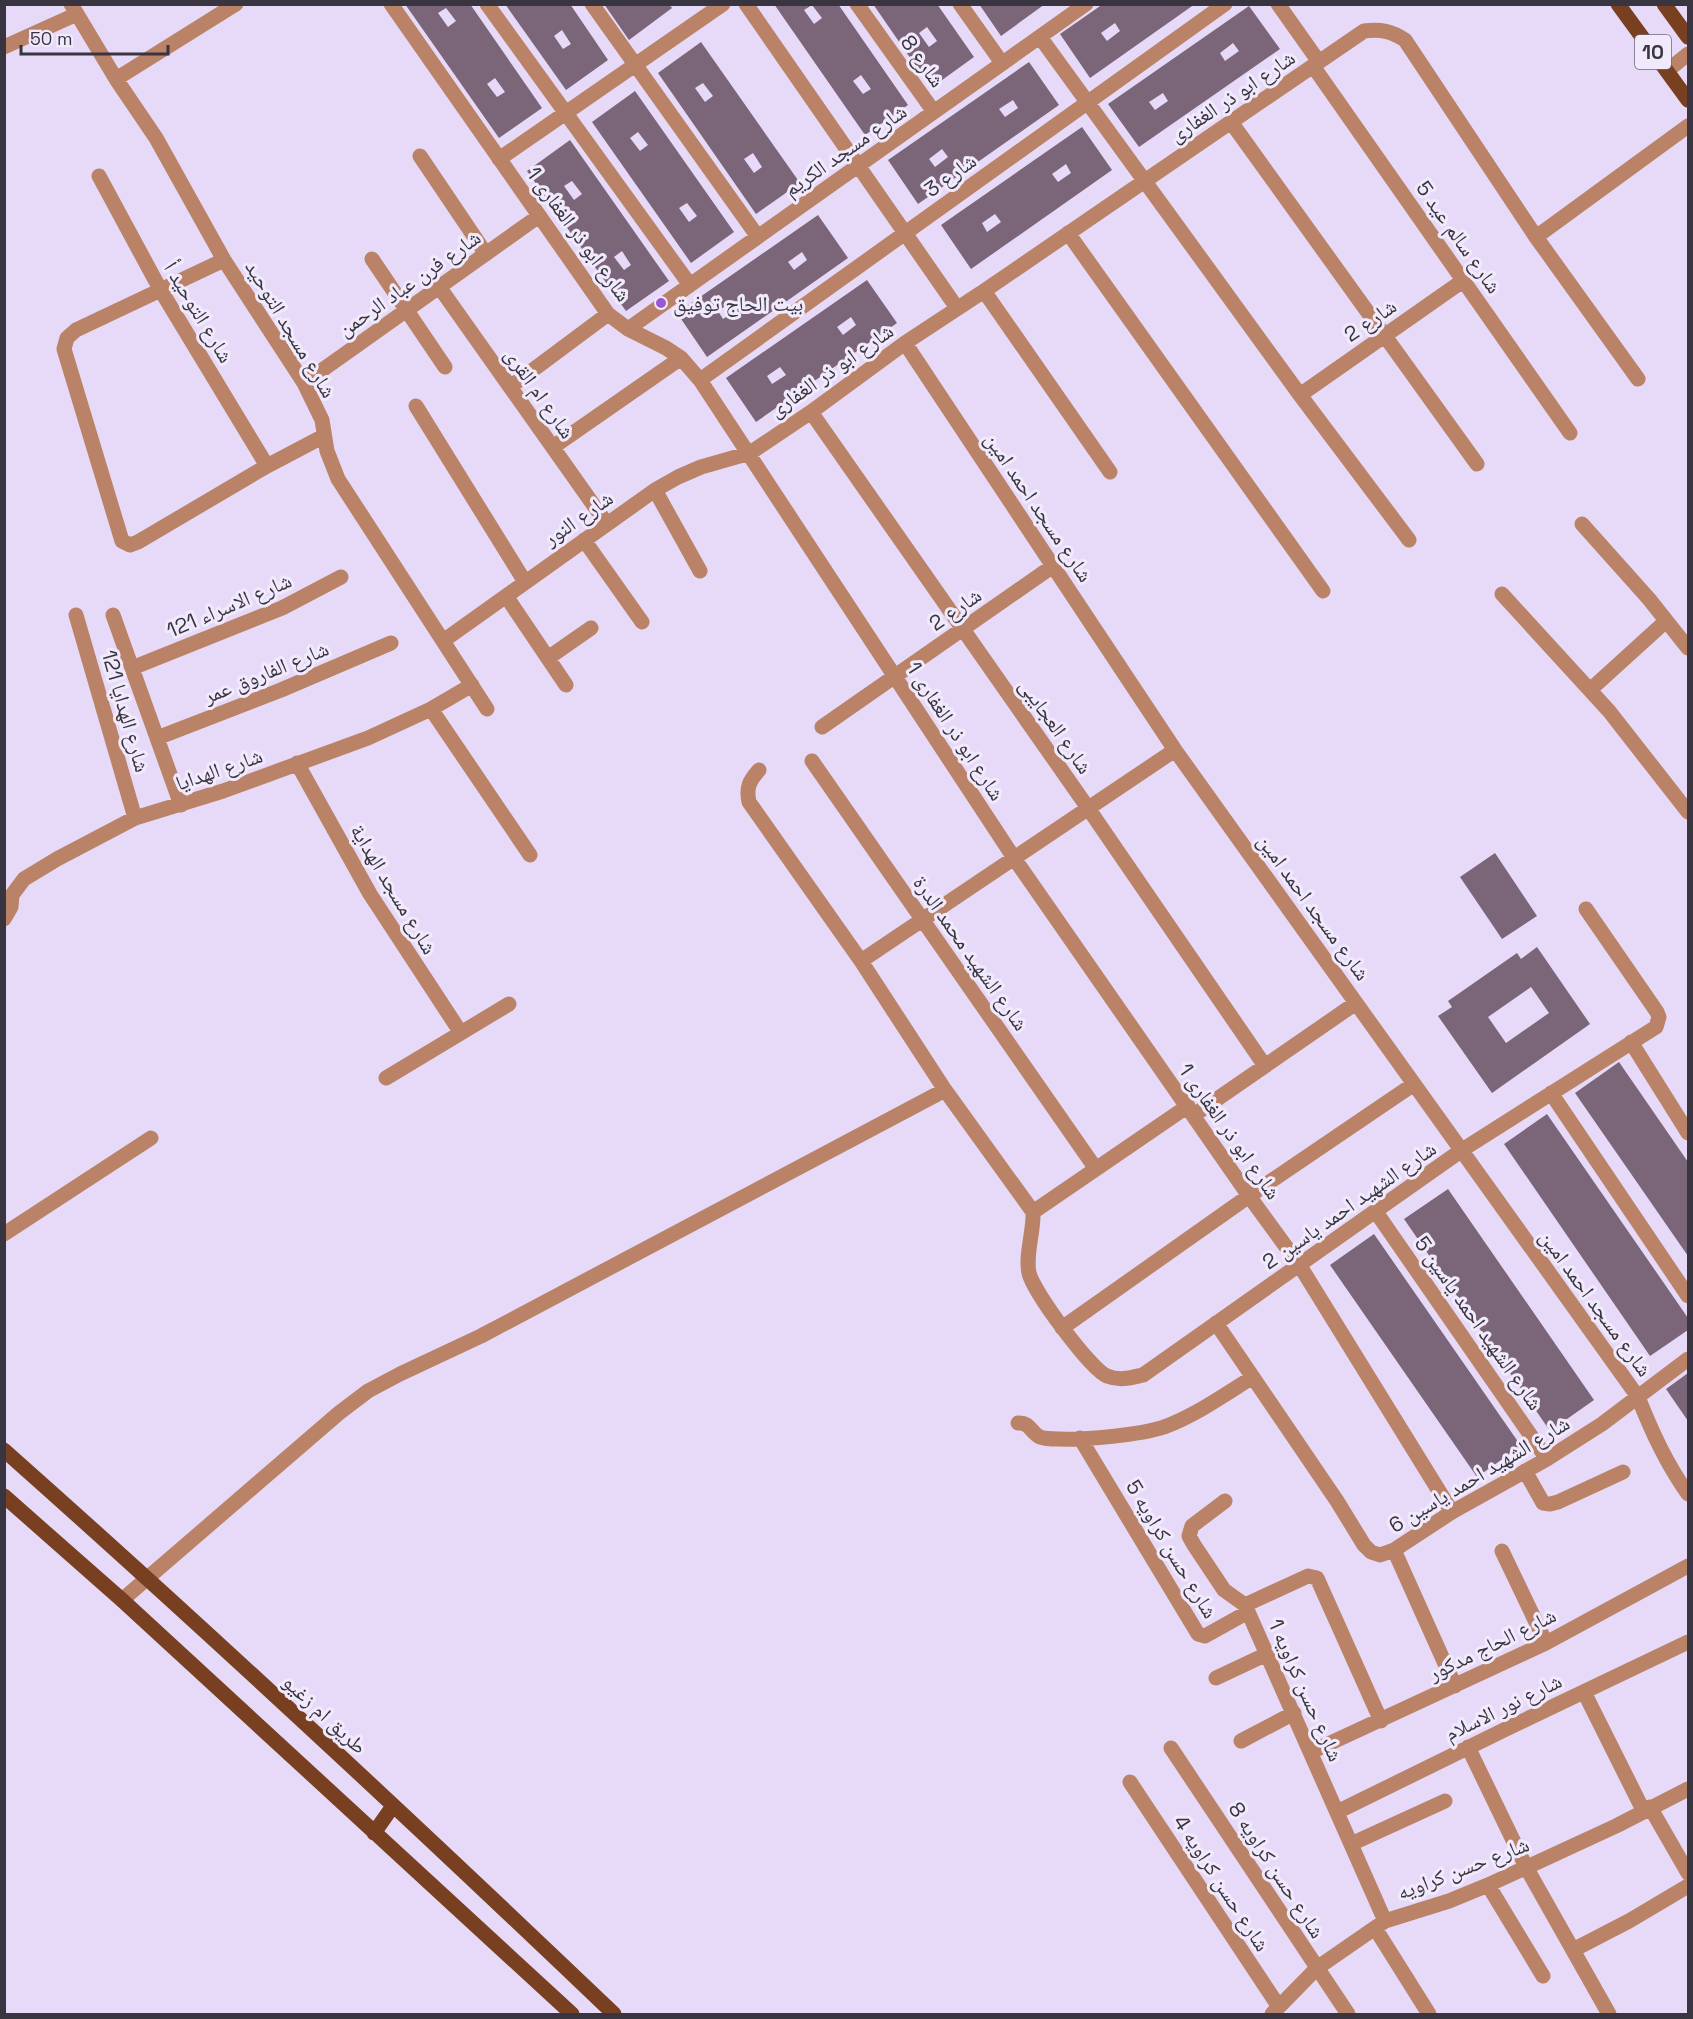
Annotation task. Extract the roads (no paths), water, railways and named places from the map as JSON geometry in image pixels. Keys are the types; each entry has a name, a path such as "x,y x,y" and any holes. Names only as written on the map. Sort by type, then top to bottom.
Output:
{"main road":[{"name":"10","path":"1618,4 1689,100"},
{"name":"10","path":"1664,4 1689,37"},
{"name":"طريق ام زغيو","path":"4,1450 147,1577 614,2014"},
{"path":"4,1496 122,1600 572,2014"},
{"path":"374,1833 393,1806"}],"street":[{"path":"116,79 236,4"},
{"name":"شارع ابو ذر الغفارى 1","path":"391,4 608,314 628,329 681,358 700,380 1014,858 1300,1266 1452,1512"},
{"path":"487,4 690,285"},
{"path":"592,4 758,237"},
{"path":"499,159 723,4"},
{"path":"746,4 957,308"},
{"name":"شارع 8","path":"857,4 934,112"},
{"path":"960,4 1002,63"},
{"name":"شارع 3","path":"700,380 1225,4"},
{"name":"شارع سالم عيد 5","path":"1278,4 1316,64 1570,433"},
{"name":"شارع مسجد الكريم","path":"628,329 1040,37 1076,7"},
{"path":"4,46 74,9"},
{"name":"شارع مسجد التوحيد","path":"74,9 116,79 156,138 224,260 304,383 322,420 324,436 338,479 487,709"},
{"name":"شارع ابو ذر الغفارى","path":"750,453 811,412 905,343 1364,31 1379,29 1392,32 1405,40 1536,237 1638,379"},
{"path":"1040,37 1300,395 1409,540"},
{"path":"1667,71 1689,54"},
{"path":"1231,122 1477,464"},
{"path":"1536,237 1689,126"},
{"path":"420,156 486,254"},
{"name":"شارع التوحيد أ","path":"99,176 160,289 267,466"},
{"name":"شارع فرن عباد الرحمن","path":"304,383 539,216"},
{"path":"1068,233 1323,591"},
{"path":"372,259 444,367"},
{"path":"224,260 76,330 67,338 64,349 122,541 130,545 138,542 267,466 324,436"},
{"name":"شارع 2","path":"1300,395 1464,280"},
{"name":"شارع ام القرى","path":"440,288 607,524"},
{"path":"984,291 1110,472"},
{"path":"510,387 608,314"},
{"name":"شارع مسجد احمد امين","path":"905,343 1175,750 1638,1397 1670,1468 1689,1494"},
{"path":"553,447 681,358"},
{"path":"416,406 525,582"},
{"name":"شارع العجايبى","path":"811,412 1265,1066"},
{"name":"شارع النور","path":"443,641 655,490 701,467 750,453"},
{"path":"655,490 700,571"},
{"path":"1582,524 1689,648"},
{"path":"584,540 642,622"},
{"name":"شارع 2","path":"822,727 1053,566"},
{"name":"شارع الاسراء 121","path":"132,668 282,608 341,577"},
{"path":"1502,594 1609,711 1686,803"},
{"path":"506,596 566,685"},
{"name":"شارع الهدايا 121","path":"76,615 135,818"},
{"path":"113,615 181,805"},
{"path":"1590,690 1666,621"},
{"path":"548,658 591,628"},
{"name":"شارع الفاروق عمر","path":"157,738 281,690 391,643"},
{"name":"شارع الهدايا","path":"4,919 11,907 12,895 24,879 135,818 181,805 368,738 431,709 472,685"},
{"path":"431,709 530,855"},
{"path":"861,961 1175,750"},
{"name":"شارع الشهيد محمد الدرة","path":"813,761 1096,1169"},
{"name":"شارع مسجد الهداية","path":"297,764 370,894 461,1033"},
{"path":"759,770 751,779 747,790 749,802 861,961 945,1090 1033,1212 1096,1169 1265,1066 1356,1003"},
{"name":"شارع الشهيد احمد ياسين 2","path":"1033,1212 1034,1228 1029,1272 1034,1285 1062,1328 1105,1375 1123,1380 1143,1375 1462,1150 1656,1027 1659,1017 1586,909"},
{"path":"386,1078 509,1004"},
{"path":"1631,1042 1689,1132"},
{"path":"1062,1328 1249,1196 1414,1084"},
{"path":"122,1600 339,1413 368,1391 502,1325 945,1090"},
{"path":"1551,1094 1689,1296"},
{"path":"4,1234 151,1138"},
{"name":"شارع الشهيد احمد ياسين 5","path":"1376,1212 1547,1459"},
{"name":"شارع الشهيد احمد ياسين 6","path":"1216,1323 1337,1501 1364,1545 1371,1552 1380,1555 1394,1551 1452,1512 1547,1459 1602,1424 1689,1359"},
{"path":"1018,1423 1028,1425 1040,1437 1058,1439 1131,1433 1163,1427 1198,1411 1253,1377"},
{"name":"شارع حسن كراويه 5","path":"1080,1438 1198,1634 1205,1636 1246,1608 1308,1576 1317,1578 1381,1721"},
{"path":"1525,1471 1543,1503 1550,1504 1623,1472"},
{"name":"شارع حسن كراويه 1","path":"1225,1501 1192,1526 1190,1536 1224,1590 1246,1608 1351,1844 1380,1925 1429,2014"},
{"path":"1394,1551 1455,1686"},
{"path":"1503,1551 1546,1643"},
{"name":"شارع الحاج مدكور","path":"1311,1752 1546,1643 1689,1566"},
{"name":"شارع نور الاسلام","path":"1337,1812 1689,1642"},
{"path":"1215,1678 1267,1654"},
{"path":"1584,1692 1647,1809 1689,1873"},
{"path":"1241,1741 1294,1713"},
{"path":"1468,1747 1526,1867 1609,2014"},
{"name":"شارع حسن كراويه 8","path":"1171,1748 1348,2014"},
{"name":"شارع حسن كراويه 4","path":"1130,1782 1275,2011"},
{"name":"شارع حسن كراويه","path":"1275,2011 1317,1968 1380,1925 1488,1885 1616,1826 1689,1789"},
{"path":"1351,1844 1445,1802"},
{"path":"1488,1885 1543,1976"},
{"path":"1573,1950 1689,1886"}],"place":[{"name":"بيت الحاج توفيق","path":"661,303"}]}
